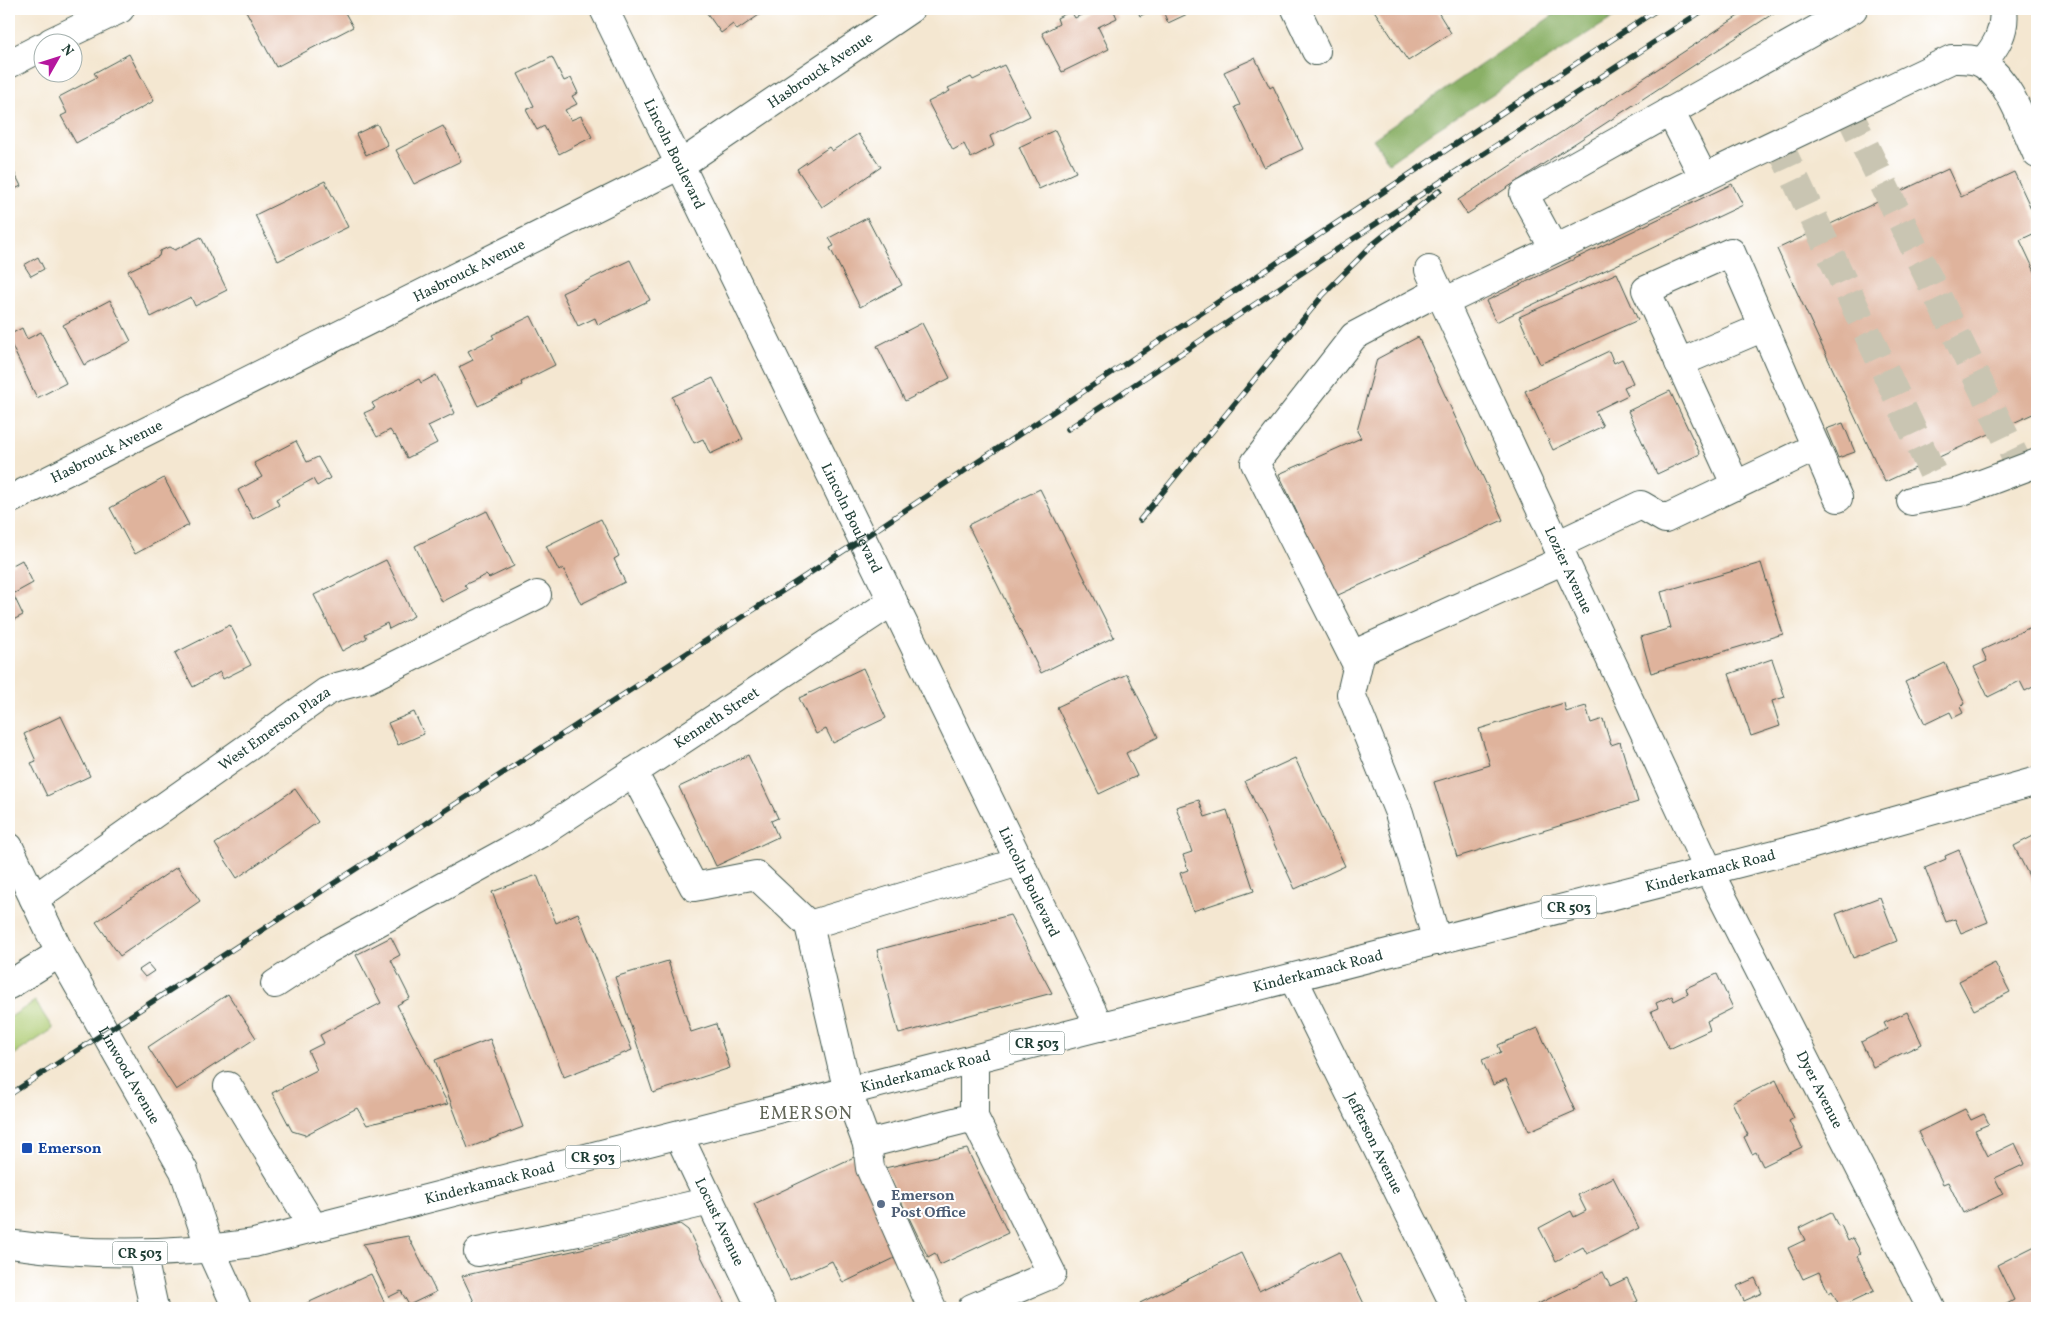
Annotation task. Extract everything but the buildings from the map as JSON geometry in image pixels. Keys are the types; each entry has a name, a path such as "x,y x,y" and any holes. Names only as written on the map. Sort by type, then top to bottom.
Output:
{"street":[{"path":"72,32 120,9"},
{"name":"Lincoln Boulevard","path":"604,9 1100,1027"},
{"name":"Hasbrouck Avenue","path":"9,500 680,165 910,9"},
{"path":"1296,9 1316,51"},
{"path":"1554,249 1524,194 1852,9"},
{"path":"1982,63 1995,49 2002,28 2003,9"},
{"path":"9,64 32,52"},
{"path":"1357,666 1255,463 1354,336 1437,288 1554,249 1952,59 1975,60 1982,63 2001,81 2037,154"},
{"path":"1670,111 1704,178"},
{"path":"1736,486 1646,290 1731,252 1838,498"},
{"name":"Lozier Avenue","path":"1437,288 1709,871"},
{"path":"1679,363 1764,327"},
{"path":"1437,940 1399,813 1351,694 1361,651 1560,552 1641,505 1666,519 1816,447"},
{"path":"1911,501 1960,492 2037,463"},
{"name":"West Emerson Plaza","path":"34,899 326,692 367,679 537,595"},
{"name":"Kenneth Street","path":"275,984 327,950 541,833 893,601"},
{"path":"633,772 694,887 756,875 810,925 848,1092 867,1144 870,1168 932,1308"},
{"name":"Kinderkamack Road","path":"9,1244 70,1251 142,1253 210,1250 254,1243 679,1136 1806,846 2037,781"},
{"name":"Linwood Avenue","path":"9,846 60,953 184,1172 229,1306"},
{"path":"810,925 1019,862"},
{"name":"Dyer Avenue","path":"1709,871 1932,1308"},
{"path":"9,985 60,953"},
{"name":"Jefferson Avenue","path":"1292,978 1456,1308"},
{"path":"972,1308 1052,1274 974,1116 974,1059"},
{"path":"228,1086 314,1228"},
{"path":"867,1144 974,1116"},
{"name":"Locust Avenue","path":"679,1136 762,1308"},
{"path":"478,1252 578,1232 710,1201"},
{"path":"142,1253 154,1308"}],"green space":[{"path":"1562,9 1627,9 1431,133 1389,163 1373,139"},
{"path":"35,1001 53,1029 9,1058 9,1018"}],"tunnel":[{"path":"1847,109 2021,469"},
{"path":"1778,142 1943,495"}],"railway":[{"path":"9,1095 862,539 1658,9"},
{"path":"1068,429 1336,250 1705,9"},
{"path":"1140,520 1323,295 1371,246 1440,190"}],"place":[{"name":"Emerson","path":"27,1148"},
{"name":"Emerson Post Office","path":"881,1204"}],"district":[{"name":"EMERSON","path":"806,1113"}]}
